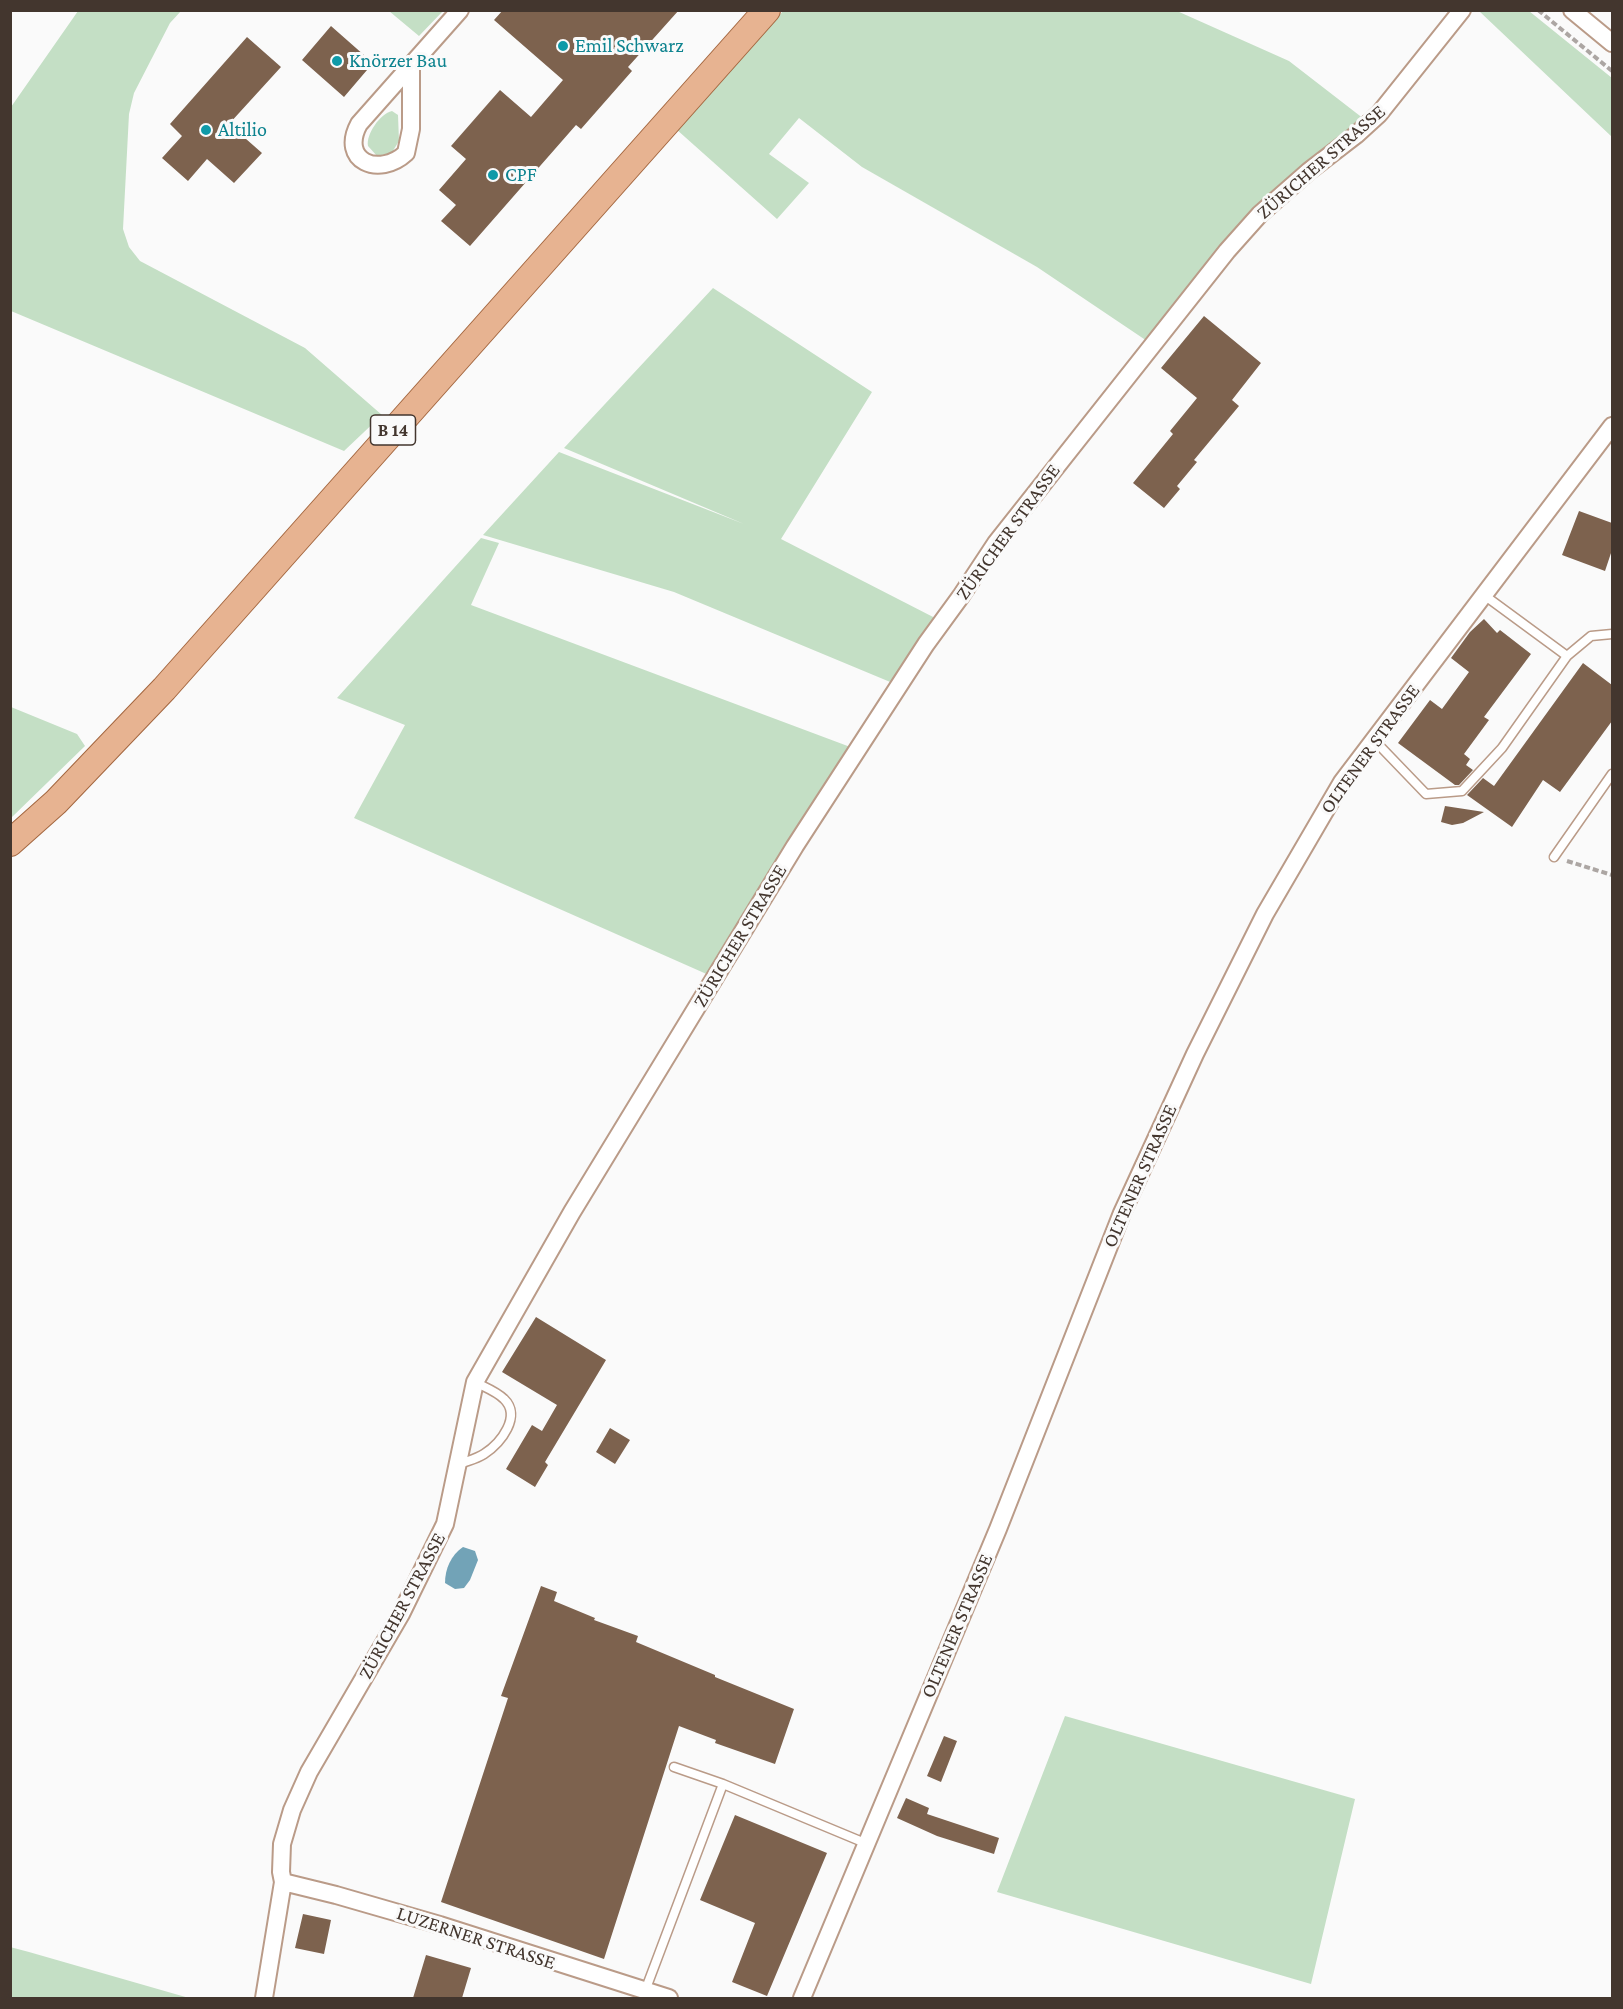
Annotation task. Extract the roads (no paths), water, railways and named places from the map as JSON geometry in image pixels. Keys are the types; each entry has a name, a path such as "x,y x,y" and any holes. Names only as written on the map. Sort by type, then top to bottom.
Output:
{"main road":[{"name":"B 14","path":"10,843 56,802 164,689 767,10"}],"street":[{"path":"411,68 411,129 406,153 388,165 379,166 368,162 353,148 353,135 359,124 460,10"},
{"name":"ZÜRICHER STRASSE","path":"264,1998 282,1882 280,1872 282,1844 292,1810 309,1772 401,1614 446,1524 475,1382 572,1212 795,846 996,543 1227,251 1260,214 1379,114 1462,10"},
{"path":"1572,10 1612,43"},
{"name":"OLTENER STRASSE","path":"802,1998 998,1530 1122,1213 1195,1054 1264,914 1342,782 1612,426"},
{"name":"LUZERNER STRASSE","path":"282,1882 440,1925 644,1992 669,1998"}],"lane":[{"path":"1485,595 1567,656"},
{"path":"1375,741 1426,794 1462,791 1502,748 1567,656 1591,636 1612,634"},
{"path":"1554,857 1612,774"},
{"path":"457,1465 476,1458 492,1448 512,1419 511,1409 506,1400 475,1382"},
{"path":"674,1767 723,1784 865,1843"},
{"path":"644,1992 723,1784"}],"water":[{"path":"463,1547 475,1551 478,1560 464,1588 455,1589 445,1583 446,1573 452,1558"}],"place":[{"name":"Emil Schwarz","path":"563,46"},
{"name":"Knörzer Bau","path":"337,61"},
{"name":"Altilio","path":"206,130"},
{"name":"CPF","path":"493,175"}]}
